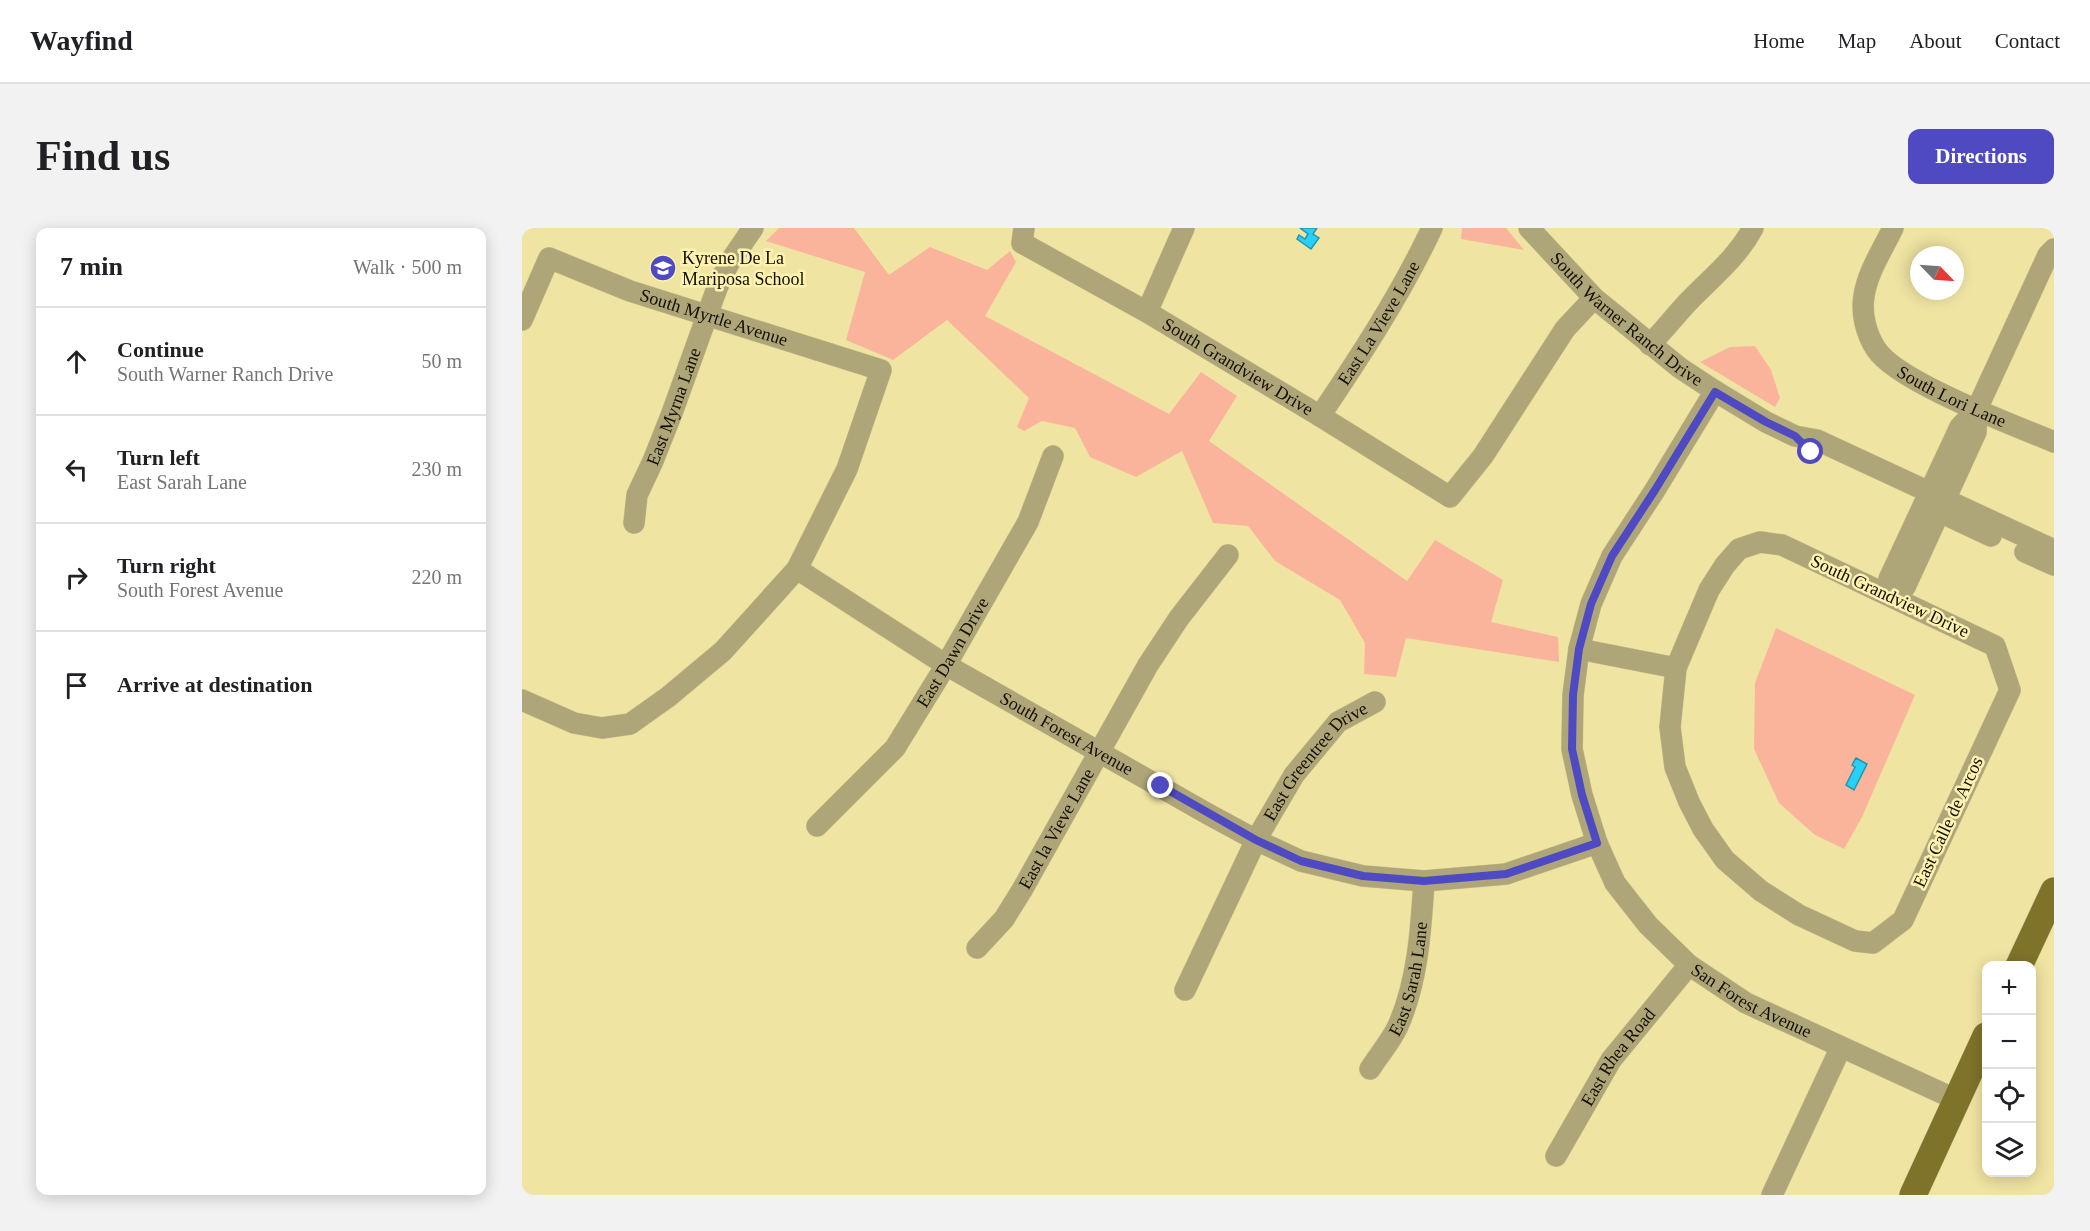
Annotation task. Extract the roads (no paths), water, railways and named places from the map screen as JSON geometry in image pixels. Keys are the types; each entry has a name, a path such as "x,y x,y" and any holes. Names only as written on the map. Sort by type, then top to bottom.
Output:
{"main road":[{"path":"2021,961 2054,891"},
{"path":"1913,1195 1982,1045"}],"street":[{"name":"East Myrna Lane","path":"634,523 637,495 669,423 707,317 729,263 753,228"},
{"path":"1147,312 1184,228"},
{"name":"East La Vieve Lane","path":"1320,416 1413,270 1432,228"},
{"name":"South Warner Ranch Drive","path":"1529,228 1594,298 1650,345 1715,392 1795,436 1817,440 2054,565"},
{"path":"1650,345 1688,302 1721,271 1753,228"},
{"name":"South Lori Lane","path":"1893,228 1867,282 1864,295 1863,309 1867,331 1876,349 1887,361 1910,377 2054,442"},
{"name":"South Grandview Drive","path":"1023,236 1450,497 1483,456 1565,328 1594,298"},
{"path":"1891,596 1905,586 1935,502 1976,432 1977,409 2048,255 2054,249"},
{"name":"South Myrtle Avenue","path":"522,320 549,258 630,291 880,370 848,469 797,569"},
{"path":"1597,843 1582,795 1572,749 1573,695 1579,649 1591,604 1612,556 1715,392"},
{"name":"East Dawn Drive","path":"817,826 895,748 946,665 1028,522 1053,456"},
{"name":"South Warner Ranch Drive","path":"1935,502 2054,550"},
{"name":"South Grandview Drive","path":"1676,668 1709,590 1725,565 1739,549 1760,542 1782,545 1995,646 2010,690"},
{"name":"East la Vieve Lane","path":"977,948 1004,919 1023,890 1148,666 1179,618 1228,555"},
{"path":"522,700 574,723 602,728 630,724 668,697 723,651 797,569"},
{"name":"South Forest Avenue","path":"797,569 946,665 1256,840 1301,861 1363,876 1424,881 1506,874 1597,843"},
{"path":"1579,649 1676,668"},
{"name":"East Calle de Arcos","path":"1676,668 1670,727 1675,767 1703,829 1725,860 1761,891 1799,915 1856,941 1873,944 1903,920 2010,690"},
{"name":"East Greentree Drive","path":"1185,990 1256,840 1294,775 1338,722 1375,702"},
{"name":"San Forest Avenue","path":"1597,843 1615,883 1648,925 1689,965 1746,1003 1957,1100"},
{"name":"East Sarah Lane","path":"1370,1069 1397,1027 1408,995 1421,924 1424,881"},
{"name":"East Rhea Road","path":"1556,1156 1611,1060 1689,965"},
{"path":"1772,1195 1841,1047"}],"water":[{"path":"1300,228 1317,228 1313,234 1319,238 1311,249 1297,239 1299,235 1305,239 1308,234"},
{"path":"1856,758 1867,764 1854,790 1846,785 1855,767 1852,765"}],"place":[{"name":"Kyrene De La Mariposa School","path":"663,268"}]}
